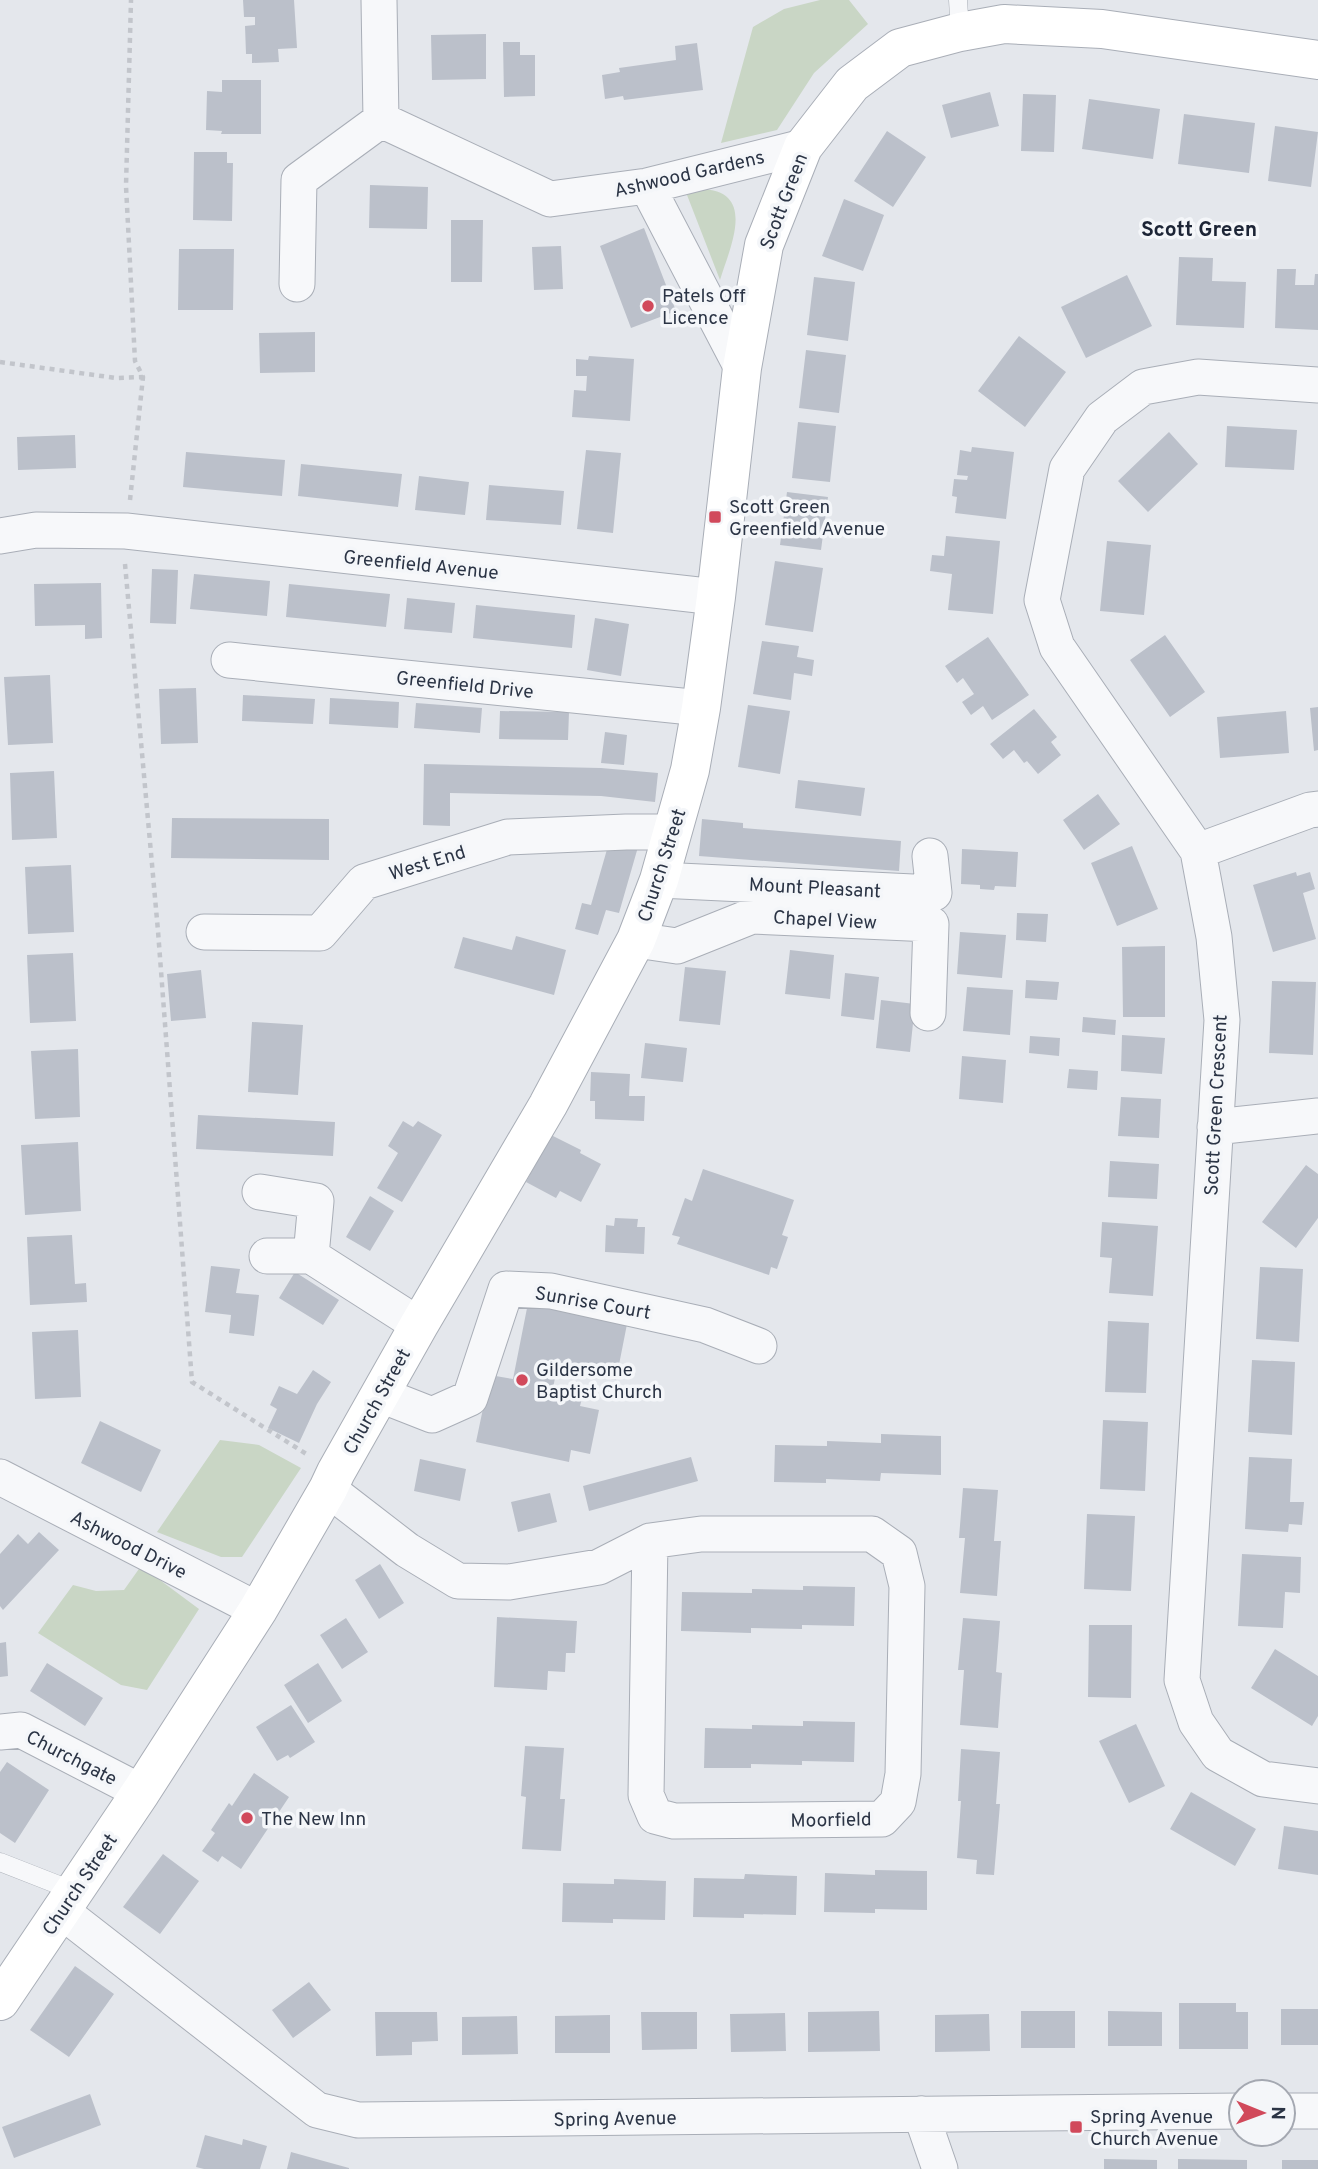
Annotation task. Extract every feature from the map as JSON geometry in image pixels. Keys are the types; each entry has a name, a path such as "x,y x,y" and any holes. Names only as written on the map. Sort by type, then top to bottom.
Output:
{"main road":[{"name":"Scott Green","path":"690,770 716,597 742,368 764,245 803,147 852,84 900,48 959,16 1004,24 1102,29 1318,60"},
{"name":"Church Street","path":"0,2001 258,1611 419,1325 548,1105 636,940 659,880 690,770"}],"street":[{"path":"297,284 299,180 381,120 379,0"},
{"name":"Ashwood Gardens","path":"381,120 550,200 647,186 803,147"},
{"path":"647,186 742,368"},
{"name":"Scott Green Crescent","path":"1318,385 1198,377 1143,387 1102,418 1067,469 1042,600 1056,647 1198,851 1214,937 1222,1020 1182,1680 1196,1722 1218,1754 1263,1779 1318,1786"},
{"path":"0,536 36,530 126,531"},
{"name":"Greenfield Avenue","path":"126,531 716,597"},
{"name":"Greenfield Drive","path":"229,660 701,708"},
{"path":"1198,851 1318,809"},
{"name":"West End","path":"204,932 320,933 364,882 508,837 672,832"},
{"name":"Mount Pleasant","path":"659,880 933,893 930,856"},
{"name":"Chapel View","path":"636,940 677,946 751,916 931,924 928,1013"},
{"path":"1215,1127 1318,1116"},
{"path":"260,1192 316,1201 311,1256"},
{"path":"267,1256 311,1256 419,1325"},
{"name":"Sunrise Court","path":"380,1395 432,1415 470,1398 506,1289 551,1291 705,1325 759,1346"},
{"name":"Ashwood Drive","path":"0,1477 258,1611"},
{"name":"Moorfield","path":"332,1481 407,1550 458,1581 509,1582 599,1567 650,1541 701,1534 872,1534 899,1553 907,1586 903,1774 898,1801 882,1819 674,1821 655,1816 646,1795 650,1541"},
{"name":"Churchgate","path":"0,1732 21,1730 141,1791"},
{"name":"Spring Avenue","path":"67,1901 317,2110 358,2120 1227,2111"},
{"path":"1297,2111 1318,2111"},
{"path":"921,2115 940,2169"}],"lane":[{"path":"0,1862 67,1901"}],"path":[{"path":"131,0 126,186 135,361 143,377 126,531 125,564 158,931 192,1382 332,1481"},
{"path":"0,362 116,377 143,377"}],"green space":[{"path":"820,0 849,0 868,24 814,73 777,130 721,143 753,27 784,9"},
{"path":"700,189 718,192 729,199 734,210 736,222 733,237 720,280 687,195"},
{"path":"220,1440 259,1445 301,1468 242,1557 221,1557 157,1532"},
{"path":"141,1566 199,1609 147,1690 121,1685 38,1633 73,1585 96,1591 124,1590"}],"building":[{"path":"243,0 294,0 297,48 278,49 279,62 252,63 252,54 246,54 245,26 255,25 255,17 244,17"},
{"path":"486,34 486,79 432,80 431,35"},
{"path":"503,42 520,42 520,55 535,55 535,96 504,97"},
{"path":"697,43 703,90 624,100 623,96 605,99 602,75 620,72 619,68 676,60 675,46"},
{"path":"222,80 261,80 261,134 221,134 222,131 206,130 207,91 222,92"},
{"path":"990,92 999,126 951,138 942,105"},
{"path":"1023,94 1056,95 1054,152 1021,151"},
{"path":"1089,99 1160,109 1153,159 1082,149"},
{"path":"1184,114 1255,123 1249,173 1178,164"},
{"path":"1275,126 1318,132 1311,187 1268,181"},
{"path":"887,131 926,157 893,207 854,181"},
{"path":"194,152 227,152 227,163 233,163 232,221 193,220"},
{"path":"370,185 428,187 427,229 369,228"},
{"path":"844,199 884,215 863,271 822,256"},
{"path":"451,220 483,220 482,282 451,282"},
{"path":"644,228 676,311 631,328 600,246"},
{"path":"561,246 563,289 534,290 532,247"},
{"path":"179,249 234,249 233,310 178,310"},
{"path":"1179,257 1213,258 1212,281 1246,282 1244,328 1176,325"},
{"path":"1277,269 1296,269 1295,285 1314,285 1315,274 1318,274 1318,330 1275,328"},
{"path":"1127,275 1152,326 1086,358 1061,307"},
{"path":"814,277 855,282 848,341 807,335"},
{"path":"315,332 315,372 260,373 259,333"},
{"path":"1019,336 1066,372 1025,427 978,391"},
{"path":"806,350 846,355 839,413 799,408"},
{"path":"589,356 634,359 630,421 572,417 574,390 586,391 587,376 576,376 576,359 588,360"},
{"path":"798,422 836,426 830,482 792,478"},
{"path":"1227,426 1297,430 1294,470 1225,467"},
{"path":"1169,432 1198,464 1148,512 1118,481"},
{"path":"75,435 76,468 18,470 17,437"},
{"path":"972,447 1014,452 1006,519 955,513 957,497 952,496 954,479 967,480 968,476 957,475 960,450 971,452"},
{"path":"586,450 621,453 613,533 577,529"},
{"path":"186,452 285,460 282,496 183,487"},
{"path":"301,464 402,474 398,507 298,496"},
{"path":"419,476 469,482 465,515 415,510"},
{"path":"489,485 564,491 561,525 486,520"},
{"path":"787,492 828,497 821,550 780,545"},
{"path":"946,536 1000,541 993,614 948,610 952,574 930,571 932,555 944,556"},
{"path":"1107,541 1151,545 1144,615 1100,611"},
{"path":"775,561 823,568 813,632 765,625"},
{"path":"152,569 178,570 176,624 150,623"},
{"path":"194,574 270,581 267,616 190,609"},
{"path":"101,583 102,638 85,639 85,625 35,626 34,584"},
{"path":"289,584 390,594 386,627 286,617"},
{"path":"407,598 455,603 452,633 404,629"},
{"path":"476,605 575,615 572,648 473,638"},
{"path":"595,618 629,624 621,676 587,670"},
{"path":"1165,635 1205,692 1170,717 1130,660"},
{"path":"988,637 1029,695 992,720 983,706 971,715 962,702 974,694 963,678 957,683 945,666"},
{"path":"762,641 799,646 797,657 814,660 812,676 794,673 791,700 753,694"},
{"path":"50,675 53,743 8,745 4,677"},
{"path":"196,688 198,743 161,744 159,689"},
{"path":"243,695 315,699 313,724 242,721"},
{"path":"330,698 399,702 398,728 329,724"},
{"path":"416,703 482,708 480,733 414,728"},
{"path":"748,705 790,711 780,774 738,767"},
{"path":"1318,707 1318,750 1314,751 1310,708"},
{"path":"1034,709 1057,737 1051,742 1061,755 1038,774 1027,761 1024,763 1014,750 1003,759 990,744"},
{"path":"500,711 569,712 568,740 499,739"},
{"path":"1286,711 1289,753 1220,758 1217,717"},
{"path":"605,732 627,735 624,765 601,763"},
{"path":"424,764 601,768 658,773 655,802 601,796 450,793 450,826 423,825"},
{"path":"54,771 57,838 12,840 10,773"},
{"path":"798,780 865,788 861,816 795,808"},
{"path":"1098,794 1120,824 1084,850 1063,820"},
{"path":"172,818 329,819 329,860 171,858"},
{"path":"702,819 743,823 743,828 901,841 899,871 699,856"},
{"path":"610,839 638,847 619,913 606,910 598,935 575,929 582,903 591,905"},
{"path":"1132,846 1158,909 1117,926 1091,863"},
{"path":"962,849 1018,852 1016,887 995,886 994,890 980,889 980,885 961,884"},
{"path":"71,865 74,932 28,934 25,867"},
{"path":"1296,872 1297,876 1310,872 1315,889 1303,893 1316,939 1273,952 1253,885"},
{"path":"1017,913 1048,914 1046,942 1016,940"},
{"path":"960,932 1006,935 1002,978 957,974"},
{"path":"516,936 566,950 554,995 454,968 463,937 512,950"},
{"path":"1165,946 1165,1017 1123,1017 1122,947"},
{"path":"790,950 834,955 830,999 785,994"},
{"path":"73,953 76,1021 30,1023 27,955"},
{"path":"685,967 726,971 720,1025 679,1021"},
{"path":"201,970 206,1018 171,1021 167,974"},
{"path":"845,973 879,977 874,1020 841,1016"},
{"path":"1026,980 1059,982 1057,1000 1025,998"},
{"path":"1272,981 1316,982 1313,1055 1269,1053"},
{"path":"967,987 1013,990 1010,1035 963,1031"},
{"path":"881,1000 915,1004 910,1052 876,1048"},
{"path":"1083,1017 1116,1020 1115,1035 1082,1032"},
{"path":"252,1022 303,1025 298,1095 248,1092"},
{"path":"1122,1035 1165,1038 1162,1074 1121,1071"},
{"path":"1030,1036 1060,1038 1059,1056 1029,1053"},
{"path":"645,1043 687,1048 683,1082 641,1078"},
{"path":"78,1049 80,1117 35,1119 31,1051"},
{"path":"962,1056 1006,1060 1003,1103 959,1099"},
{"path":"1069,1069 1098,1071 1097,1090 1067,1088"},
{"path":"591,1072 630,1074 629,1096 645,1096 644,1121 595,1119 595,1101 590,1101"},
{"path":"1121,1097 1161,1099 1159,1138 1118,1136"},
{"path":"198,1115 335,1122 333,1156 196,1149"},
{"path":"403,1121 413,1127 418,1121 442,1135 402,1202 377,1188 398,1153 388,1146"},
{"path":"551,1135 601,1164 581,1202 560,1191 556,1198 526,1182"},
{"path":"78,1142 81,1211 25,1215 21,1145"},
{"path":"1110,1161 1159,1164 1157,1199 1108,1197"},
{"path":"1306,1165 1318,1174 1318,1218 1296,1248 1262,1222"},
{"path":"703,1169 794,1200 782,1235 788,1237 777,1269 771,1267 769,1275 677,1244 680,1237 672,1235 685,1198 692,1201"},
{"path":"370,1196 394,1211 370,1251 346,1237"},
{"path":"615,1218 638,1219 637,1227 645,1227 644,1254 605,1252 606,1225 614,1226"},
{"path":"1102,1222 1158,1226 1153,1296 1109,1293 1112,1258 1100,1257"},
{"path":"72,1235 75,1284 86,1283 87,1302 30,1305 27,1237"},
{"path":"211,1266 240,1269 236,1293 259,1295 254,1336 229,1333 231,1315 205,1312"},
{"path":"1260,1267 1303,1269 1299,1342 1256,1339"},
{"path":"295,1272 339,1300 323,1325 279,1298"},
{"name":"Gildersome Baptist Church","path":"529,1298 628,1319 616,1380 557,1368 553,1388 583,1394 580,1406 599,1410 590,1454 571,1450 569,1462 476,1442 490,1375 513,1379"},
{"path":"1108,1321 1149,1323 1146,1393 1105,1392"},
{"path":"78,1330 81,1397 35,1399 32,1332"},
{"path":"1252,1360 1295,1362 1292,1435 1248,1432"},
{"path":"313,1370 331,1382 317,1404 299,1443 268,1428 277,1409 270,1405 279,1386 297,1394"},
{"path":"1103,1420 1148,1422 1145,1491 1100,1489"},
{"path":"100,1421 161,1450 141,1492 81,1463"},
{"path":"881,1434 941,1436 941,1475 881,1473 880,1481 826,1479 826,1483 774,1482 775,1445 827,1446 827,1441 881,1443"},
{"path":"691,1457 698,1481 589,1511 583,1486"},
{"path":"1249,1457 1292,1459 1290,1502 1304,1502 1302,1525 1289,1524 1288,1532 1245,1529"},
{"path":"420,1459 466,1469 460,1501 414,1491"},
{"path":"963,1488 998,1490 994,1541 1001,1541 997,1596 960,1593 965,1538 959,1538"},
{"path":"550,1493 557,1522 518,1532 511,1502"},
{"path":"1087,1514 1135,1516 1131,1591 1084,1589"},
{"path":"39,1532 59,1550 3,1610 0,1606 0,1554 18,1534 28,1544"},
{"path":"1242,1554 1301,1557 1300,1593 1285,1592 1283,1628 1238,1626"},
{"path":"380,1564 404,1603 379,1619 355,1580"},
{"path":"803,1586 855,1587 854,1626 751,1628 751,1633 681,1631 682,1592 752,1593 752,1589 803,1590"},
{"path":"497,1617 577,1621 575,1653 566,1653 565,1672 548,1671 547,1690 494,1687"},
{"path":"346,1618 368,1652 342,1669 320,1635"},
{"path":"963,1618 1000,1621 996,1672 1002,1673 998,1728 960,1725 964,1670 958,1670"},
{"path":"1089,1625 1132,1625 1131,1698 1088,1697"},
{"path":"6,1642 8,1676 0,1677 0,1643"},
{"path":"1275,1649 1318,1676 1318,1716 1312,1726 1251,1688"},
{"path":"47,1663 103,1698 85,1726 30,1691"},
{"path":"318,1663 342,1701 308,1723 284,1685"},
{"path":"291,1705 315,1742 290,1758 288,1755 277,1761 256,1727"},
{"path":"803,1721 855,1722 854,1762 802,1761 802,1765 751,1764 751,1768 704,1768 705,1728 803,1726"},
{"path":"1136,1724 1165,1786 1129,1803 1099,1741"},
{"path":"525,1746 564,1748 560,1799 565,1799 561,1851 522,1849 526,1797 521,1796"},
{"path":"961,1749 1000,1752 996,1804 1000,1804 994,1875 976,1874 977,1860 957,1858"},
{"path":"7,1762 49,1790 15,1843 0,1833 0,1772"},
{"name":"The New Inn","path":"254,1773 289,1797 241,1869 222,1856 218,1862 202,1851 215,1833 211,1830 229,1803 232,1806"},
{"path":"1191,1792 1256,1829 1235,1866 1170,1829"},
{"path":"1284,1826 1318,1831 1318,1875 1278,1869"},
{"path":"163,1854 199,1881 160,1934 123,1907"},
{"path":"875,1870 927,1871 927,1910 824,1912 825,1873 875,1875"},
{"path":"745,1874 797,1876 796,1915 693,1917 694,1878 744,1879"},
{"path":"614,1879 666,1881 665,1920 562,1922 563,1883 614,1884"},
{"path":"75,1966 114,1994 69,2057 30,2030"},
{"path":"309,1982 331,2010 293,2038 272,2010"},
{"path":"1179,2003 1236,2003 1236,2012 1248,2012 1248,2049 1179,2049"},
{"path":"1281,2009 1318,2009 1318,2045 1281,2045"},
{"path":"879,2011 880,2051 808,2052 808,2012"},
{"path":"1021,2011 1075,2011 1075,2048 1021,2048"},
{"path":"1108,2011 1162,2012 1162,2046 1108,2046"},
{"path":"375,2012 437,2012 438,2041 412,2042 412,2055 376,2056"},
{"path":"641,2012 697,2012 697,2049 642,2050"},
{"path":"785,2013 786,2051 731,2052 730,2014"},
{"path":"989,2014 990,2051 935,2052 935,2015"},
{"path":"610,2015 610,2053 555,2053 555,2016"},
{"path":"517,2016 518,2054 462,2055 462,2017"},
{"path":"90,2094 101,2125 14,2158 2,2127"},
{"path":"205,2135 242,2145 243,2139 267,2146 260,2169 196,2167"},
{"path":"291,2152 349,2168 349,2169 287,2169"},
{"path":"1104,2159 1157,2160 1157,2169 1104,2169"},
{"path":"1178,2159 1247,2160 1247,2169 1178,2169"},
{"path":"1282,2160 1318,2160 1318,2169 1282,2169"}],"place":[{"name":"Patels Off Licence","path":"648,306"},
{"name":"Scott Green Greenfield Avenue","path":"715,517"},
{"name":"Gildersome Baptist Church","path":"522,1380"},
{"name":"The New Inn","path":"247,1818"},
{"name":"Spring Avenue Church Avenue","path":"1076,2127"}],"district":[{"name":"Scott Green","path":"1199,229"}]}
